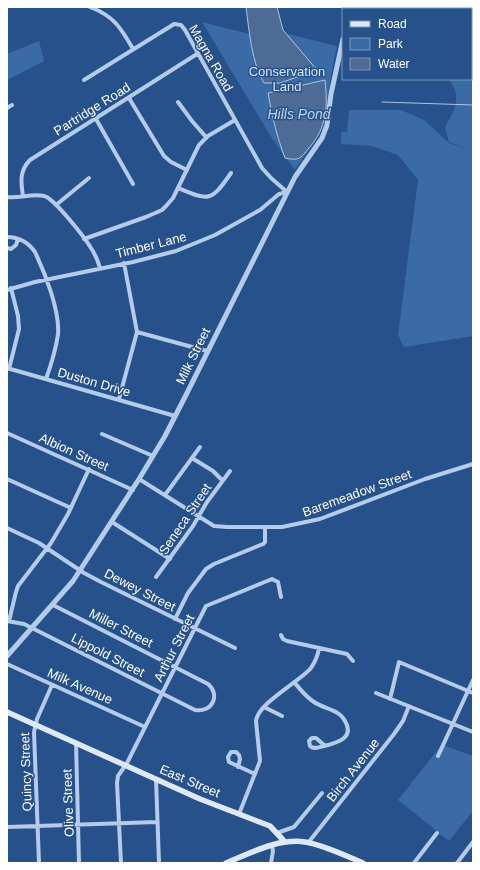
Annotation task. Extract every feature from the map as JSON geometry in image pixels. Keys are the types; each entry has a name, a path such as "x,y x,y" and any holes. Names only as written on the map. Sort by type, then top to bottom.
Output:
{"main road":[{"name":"East Street","path":"7,712 200,799 270,826 285,842"},
{"path":"226,863 272,846 285,842 296,841 308,843 353,861 363,863"}],"street":[{"path":"90,7 104,12 115,21 133,49"},
{"name":"Magna Road","path":"84,80 171,26 178,24 181,25 266,173 287,192"},
{"name":"Milk Street","path":"7,656 53,605 80,570 133,490 175,416 287,192 295,177 322,138 329,116 331,94 342,44"},
{"name":"Partridge Road","path":"23,196 21,176 27,163 197,54"},
{"path":"129,98 164,156 171,162 186,170"},
{"path":"178,102 206,137"},
{"path":"7,108 12,105"},
{"path":"96,119 133,184"},
{"path":"84,239 162,210 169,203 178,188 195,151 206,137 235,120"},
{"path":"178,188 195,196 207,197 216,192 231,173"},
{"path":"56,205 89,178"},
{"name":"Timber Lane","path":"9,289 46,279 176,251 197,243 254,214 279,194 287,192"},
{"path":"7,197 48,197 92,249 100,268"},
{"path":"7,237 18,239 29,244 35,252 50,286 58,333 46,379"},
{"path":"7,248 13,248 18,239"},
{"path":"119,399 137,332 124,263"},
{"path":"8,368 19,329 18,316 9,289"},
{"path":"137,332 207,352"},
{"name":"Duston Drive","path":"8,368 175,416"},
{"name":"Albion Street","path":"7,433 133,490"},
{"path":"102,434 153,456"},
{"path":"165,495 200,447"},
{"path":"192,458 213,470 222,480"},
{"name":"Baremeadow Street","path":"139,479 210,524 218,526 265,527 291,525 320,519 425,479 473,464"},
{"path":"8,621 18,586 47,548 68,514 89,469"},
{"name":"Seneca Street","path":"156,577 170,559 222,480 230,471"},
{"path":"7,479 71,508"},
{"path":"112,522 170,559"},
{"path":"175,619 188,593 206,569 214,564 263,544 265,542 265,527"},
{"name":"Dewey Street","path":"7,528 47,548 80,570 110,587 235,648"},
{"name":"Arthur Street","path":"121,863 117,778 126,765 206,606 272,579 278,582 281,597"},
{"name":"Miller Street","path":"53,605 201,680"},
{"name":"Lippold Street","path":"8,621 18,622 32,628 195,710 204,710 212,705 215,698 215,694 210,686 201,680"},
{"path":"281,635 283,639 287,641 347,654 353,661"},
{"path":"239,814 260,761 257,718 264,707 311,668 319,648"},
{"path":"390,699 399,662 473,693"},
{"name":"Milk Avenue","path":"7,664 145,727"},
{"path":"438,756 473,680"},
{"path":"294,682 315,702 339,714 345,720 347,729 345,738 338,743 325,746"},
{"name":"Quincy Street","path":"39,863 34,739 35,724 52,685"},
{"path":"376,693 473,732"},
{"name":"Birch Avenue","path":"308,843 394,734 403,721 409,706"},
{"path":"264,707 282,716"},
{"name":"Olive Street","path":"76,743 79,863"},
{"path":"238,767 255,774"},
{"path":"156,779 159,863"},
{"path":"277,833 294,827 322,793"},
{"path":"7,827 157,822"},
{"path":"414,863 437,833"},
{"path":"457,863 473,842"},
{"path":"271,863 273,851 272,846"}],"green space":[{"path":"473,7 473,151 449,142 445,127 452,115 456,103 455,91 449,80 472,80 472,8 452,8"},
{"name":"Conservation Land","path":"280,21 284,33 337,46 324,122 319,135 295,170 273,140 202,22 253,35"},
{"path":"39,41 44,61 7,80 7,54"},
{"path":"349,110 401,110 424,120 449,143 473,151 473,336 404,347 398,335 418,180 398,155 372,146 341,144 341,132 347,132"},
{"path":"443,743 448,747 473,756 473,811 449,841 398,800"}],"water":[{"name":"Hills Pond","path":"246,7 277,7 283,30 317,70 280,83 264,83 254,57"},
{"name":"Hills Pond","path":"325,80 326,108 320,132 301,157 296,159 285,158 275,126 268,93"}],"waterway":[{"path":"382,102 473,105"}]}
